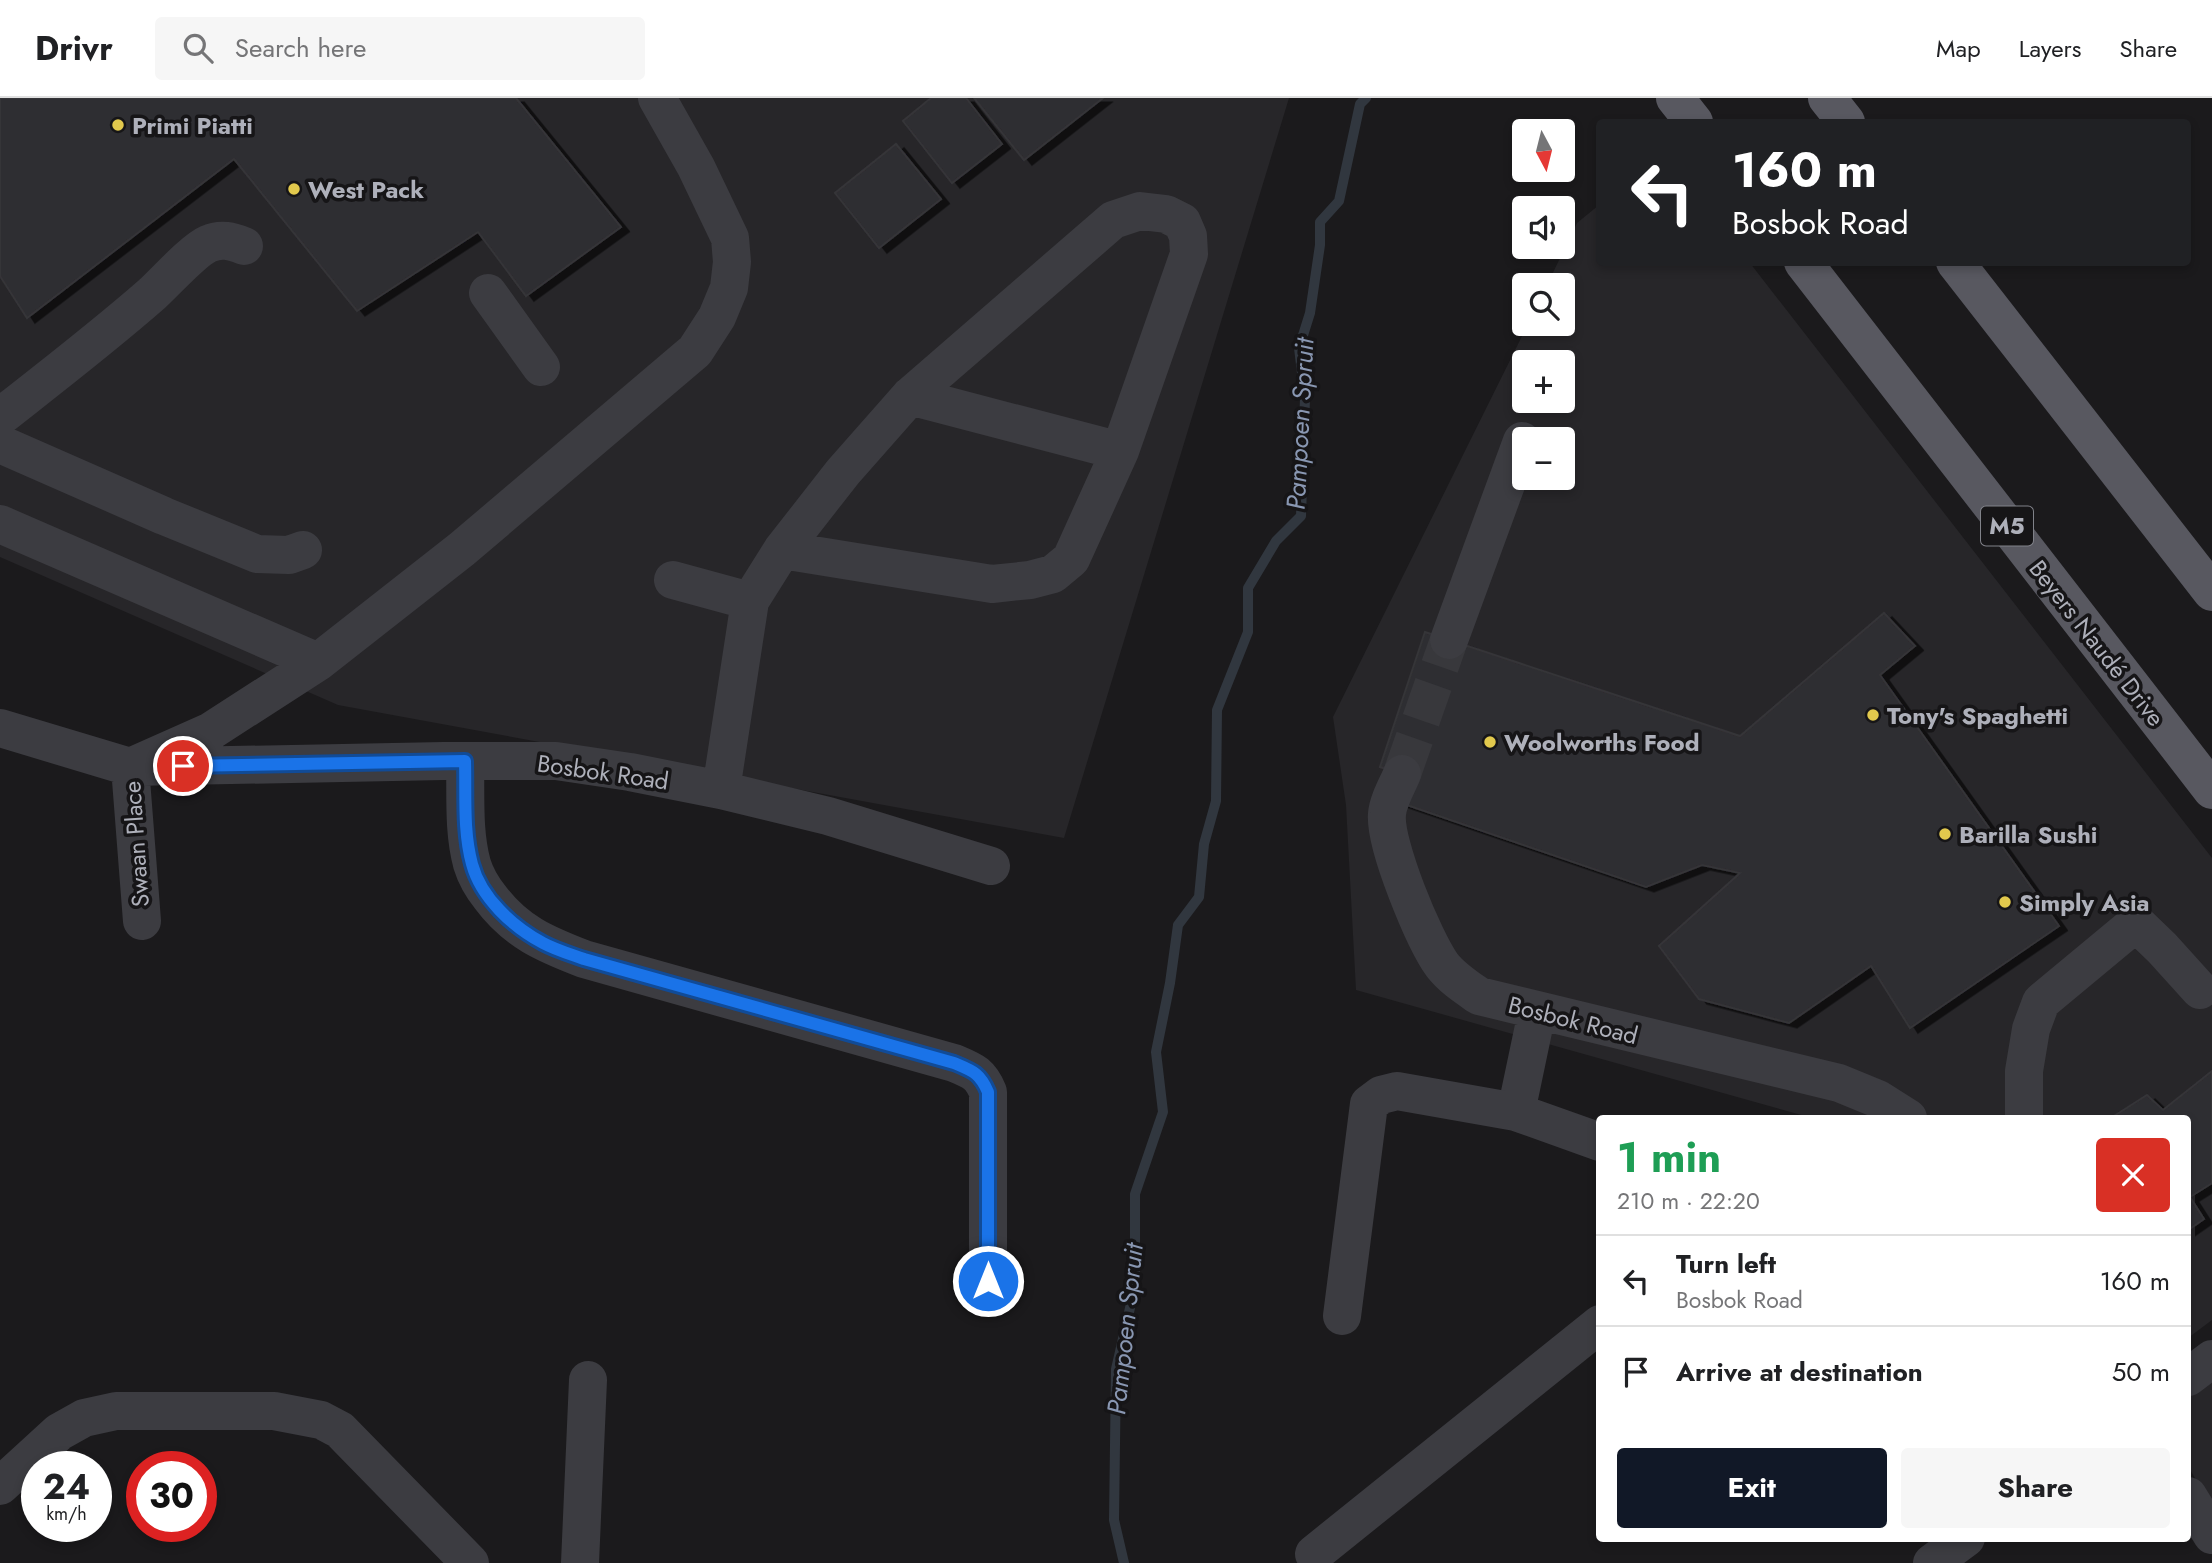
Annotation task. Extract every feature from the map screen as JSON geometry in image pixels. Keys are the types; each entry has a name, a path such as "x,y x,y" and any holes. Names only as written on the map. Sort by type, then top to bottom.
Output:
{"main road":[{"path":"1675,98 1692,119"},
{"path":"1828,98 1844,119"},
{"name":"Beyers Naudé Drive","path":"1806,266 2212,790"},
{"path":"1958,266 2212,592"}],"street":[{"path":"130,766 211,732 318,662 462,549 695,351 717,317 729,288 732,262 730,238 696,167 657,98"},
{"path":"721,790 750,601 782,550 843,472 910,396 1113,220 1140,211 1166,214 1182,222 1188,236 1189,254 1120,451 1071,559 1053,574 1030,580 992,584 782,550"},
{"path":"0,417 79,356 205,245 218,240 231,240 244,246"},
{"path":"488,293 541,368"},
{"path":"910,396 1120,451"},
{"path":"0,444 257,554 289,555 303,551"},
{"path":"1449,640 1512,467"},
{"path":"0,524 318,662"},
{"path":"673,580 750,601"},
{"name":"Bosbok Road","path":"0,728 130,766 556,761 721,790 828,816 991,866"},
{"path":"465,761 467,836 472,865 495,905 519,929 545,944 584,959 954,1063 972,1070 982,1078 988,1092 988,1281"},
{"name":"Swaan Place","path":"130,766 142,921"},
{"name":"Bosbok Road","path":"1402,774 1387,811 1389,835 1423,933 1443,966 1479,996 1839,1083 1878,1099 1903,1115"},
{"path":"2024,1115 2024,1070 2031,1029 2041,1002 2136,923 2200,990"},
{"path":"1516,1112 1537,1012"},
{"path":"1342,1316 1369,1104 1381,1095 1397,1091 1516,1112 1596,1141"},
{"path":"1314,1554 1596,1327"},
{"path":"2191,1375 2212,1359"},
{"path":"580,1563 588,1380"},
{"path":"2,1478 59,1432 84,1418 116,1411 274,1411 301,1415 321,1420 340,1430 470,1563"},
{"path":"2191,1501 2212,1535"},
{"path":"1932,1563 1961,1542"}],"shaded area":[{"path":"0,98 1289,98 1064,838 338,705 0,557"},
{"path":"1596,207 1596,266 1752,266 2212,858 2212,1320 2191,1336 2191,1115 1801,1115 1356,990 1346,805 1333,717 1512,356 1512,413 1575,413 1575,350 1515,350 1522,336 1575,336 1575,273 1553,273 1560,259 1575,259 1575,227"},
{"path":"2212,1379 2212,1508 2191,1471 2191,1395"}],"building":[{"path":"0,98 516,98 621,227 526,296 478,232 357,311 234,159 27,318 0,276"},
{"path":"931,98 966,98 1002,144 952,183 903,121"},
{"path":"974,98 1103,98 1024,160"},
{"path":"896,144 941,199 879,248 835,193"},
{"path":"1884,613 1915,646 1880,675 2059,926 1910,1028 1871,966 1789,1023 1699,999 1659,946 1740,873 1702,865 1646,887 1401,803 1402,774 1380,767 1425,632 1740,736"},
{"path":"2212,1071 2212,1183 2191,1196 2191,1115 2116,1115 2147,1095 2163,1110"},
{"path":"2191,1199 2204,1219 2191,1228"}],"waterway":[{"name":"Pampoen Spruit","path":"1124,1563 1114,1520 1116,1369 1135,1286 1135,1194 1163,1112 1156,1052 1178,925 1199,897 1204,844 1216,801 1217,710 1248,632 1248,588 1276,541 1301,516 1305,398 1299,348 1310,313 1320,245 1320,222 1339,201 1360,104 1366,98"}],"tunnel":[{"path":"1402,774 1449,640"}],"place":[{"name":"Primi Piatti","path":"118,125"},
{"name":"West Pack","path":"294,189"},
{"name":"Tony's Spaghetti","path":"1873,715"},
{"name":"Woolworths Food","path":"1490,742"},
{"name":"Barilla Sushi","path":"1945,834"},
{"name":"Simply Asia","path":"2005,902"}],"route":[{"path":"183,766 465,761 467,836 472,865 495,905 519,929 545,944 584,959 972,1070 982,1078 988,1092 988,1281"}]}
